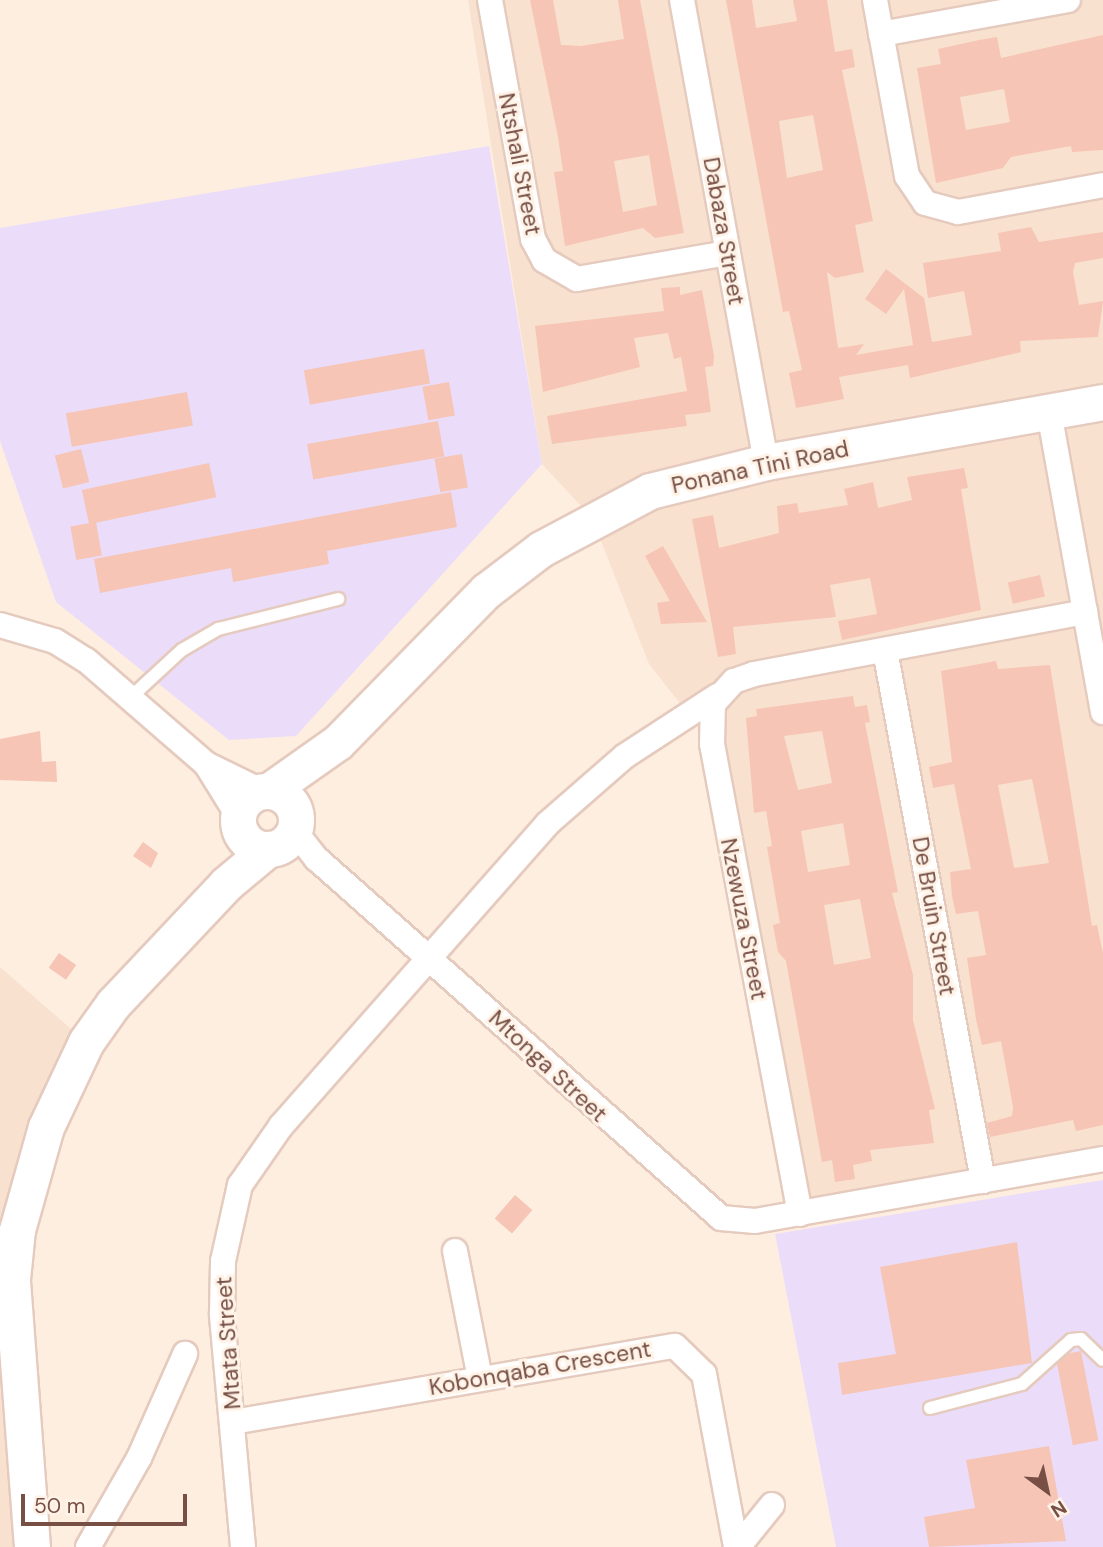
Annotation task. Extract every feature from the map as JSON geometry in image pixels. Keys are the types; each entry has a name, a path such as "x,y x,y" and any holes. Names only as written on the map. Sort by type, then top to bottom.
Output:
{"street":[{"name":"Ntshali Street","path":"490,0 533,239 544,260 577,279 728,254"},
{"name":"Dabaza Street","path":"682,0 766,462"},
{"path":"875,0 907,176 925,203 958,212 1103,185"},
{"path":"881,34 1068,0"},
{"name":"Ponana Tini Road","path":"32,1547 15,1362 17,1230 46,1127 86,1042 268,820 486,591 541,549 650,491 766,462 1103,402"},
{"path":"1049,412 1103,712"},
{"path":"717,696 754,674 1085,612"},
{"name":"Mtonga Street","path":"0,625 55,641 131,697 268,820 429,957 707,1210 737,1222 800,1214"},
{"name":"De Bruin Street","path":"885,650 983,1181"},
{"name":"Mtata Street","path":"243,1547 222,1314 223,1261 240,1185 281,1126 547,824 625,756 717,696"},
{"name":"Nzewuza Street","path":"717,696 712,744 800,1214"},
{"path":"800,1214 1103,1159"},
{"path":"455,1251 480,1378"},
{"name":"Kobonqaba Crescent","path":"233,1422 660,1347 687,1352 708,1387 737,1547"},
{"path":"88,1547 139,1458 185,1354"},
{"path":"737,1547 772,1505"}],"lane":[{"path":"131,697 183,650 218,629 338,599"},
{"path":"930,1408 1023,1384 1071,1340 1081,1339 1103,1360"}],"shaded area":[{"path":"468,0 1103,0 1103,1159 800,1214 712,744 649,664 592,518 542,464"},
{"path":"489,146 542,464 296,736 229,740 56,602 0,441 0,228"},
{"path":"0,967 86,1042 17,1231 32,1547 0,1547"},
{"path":"1103,1180 1103,1547 836,1547 775,1234"}],"building":[{"path":"530,0 553,0 561,45 581,46 624,39 618,0 640,0 684,233 655,238 643,228 565,246 554,172 563,171","holes":["649,155 657,205 623,212 614,161"]},
{"path":"726,0 752,0 756,28 797,21 793,0 827,0 835,52 852,49 855,67 842,70 873,221 855,225 864,272 835,278 827,272 838,348 864,344 856,355 913,345 904,289 886,314 865,299 886,269 924,298 932,342 972,335 964,291 928,298 923,263 1001,251 998,233 1031,227 1039,242 1103,232 1103,258 1075,263 1073,272 1079,305 1103,301 1098,337 1020,341 1021,352 910,378 908,365 839,377 844,399 796,408 789,373 802,370 789,311 783,312","holes":["813,115 823,170 787,178 779,121"]},
{"path":"1103,35 1103,150 1072,152 1071,146 1011,157 1003,168 936,183 917,68 941,64 938,49 997,37 1001,58","holes":["1004,89 1010,122 966,130 960,97"]},
{"path":"680,287 680,295 702,290 714,356 713,366 705,367 711,412 685,415 687,426 552,444 547,416 687,391 681,357 674,359 668,333 634,338 640,367 543,392 535,326 664,311 661,288"},
{"path":"424,349 430,383 310,405 304,370"},
{"path":"449,382 455,415 428,420 422,387"},
{"path":"187,392 193,425 72,447 66,413"},
{"path":"438,421 444,456 313,480 307,444"},
{"path":"81,449 89,482 63,489 55,456"},
{"path":"462,454 468,487 440,492 434,459"},
{"path":"209,463 216,497 89,524 82,490"},
{"path":"964,468 968,488 961,489 981,610 842,640 838,621 877,614 870,578 830,585 836,617 733,627 736,654 718,657 692,519 713,515 719,548 779,533 777,506 797,503 799,513 848,505 844,489 873,482 878,508 912,500 907,477"},
{"path":"451,492 457,527 327,551 329,564 233,582 231,568 100,593 94,559"},
{"path":"96,522 102,555 76,560 70,527"},
{"path":"663,546 707,622 661,624 657,603 670,601 645,556"},
{"path":"1040,575 1045,596 1013,604 1008,582"},
{"path":"996,661 998,669 1050,665 1092,926 1097,925 1103,953 1103,1125 1076,1131 1073,1120 990,1137 987,1123 1012,1116 1013,1107 1001,1041 982,1045 976,1019 967,958 986,955 978,911 956,914 952,896 950,872 971,869 954,784 933,788 929,767 952,762 941,671","holes":["1032,779 1049,863 1014,868 998,785"]},
{"path":"853,696 855,707 867,705 870,722 865,723 898,892 892,893 913,975 913,1020 935,1109 929,1110 934,1143 870,1150 872,1161 853,1165 855,1179 835,1182 832,1160 822,1162 786,961 778,952 773,925 780,923 767,847 772,846 766,811 754,813 746,718 757,716 756,709","holes":["822,731 832,783 798,790 784,736","843,823 850,865 808,872 801,831","860,899 871,958 834,965 824,905"]},
{"path":"40,731 42,762 56,761 57,782 0,780 0,739"},
{"path":"143,842 158,853 151,868 133,856"},
{"path":"59,953 76,965 66,980 49,968"},
{"path":"515,1195 532,1210 512,1233 495,1218"},
{"path":"1017,1242 1032,1363 842,1395 838,1363 896,1354 880,1267"},
{"path":"1081,1351 1098,1440 1073,1445 1055,1356"},
{"path":"1049,1446 1066,1541 929,1547 924,1517 975,1508 966,1460"}]}
